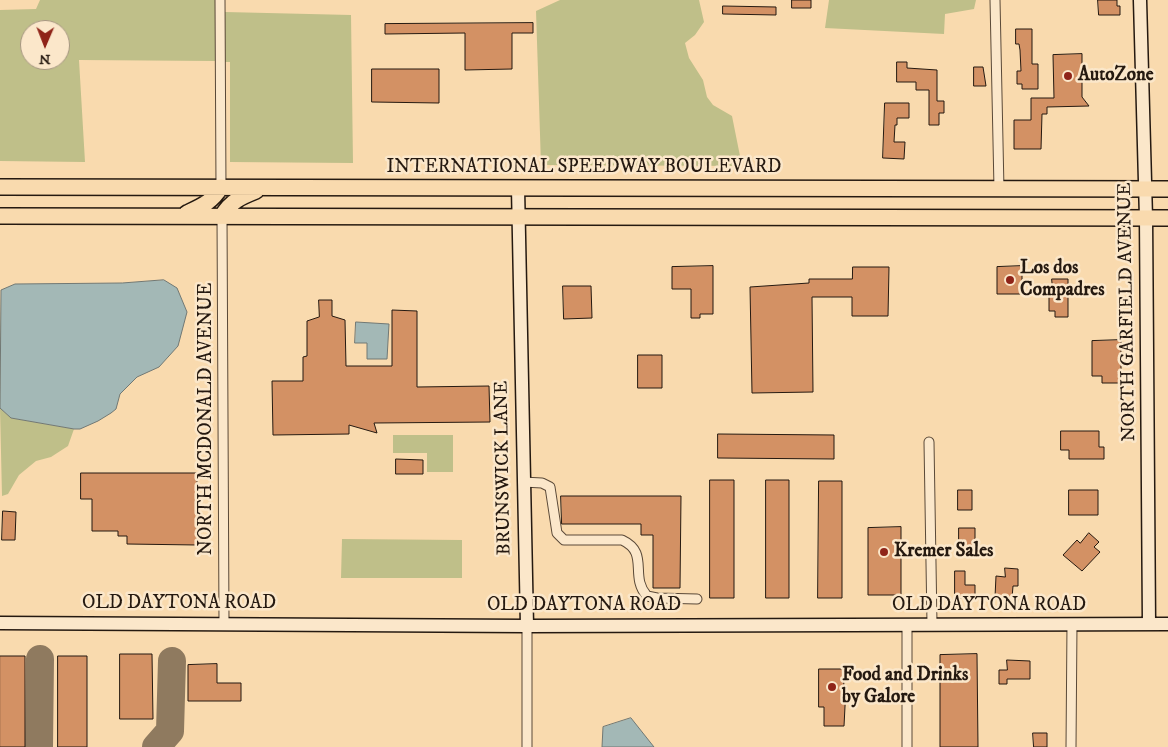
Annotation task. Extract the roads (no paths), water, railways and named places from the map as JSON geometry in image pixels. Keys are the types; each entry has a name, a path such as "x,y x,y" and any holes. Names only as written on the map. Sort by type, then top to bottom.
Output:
{"main road":[{"name":"INTERNATIONAL SPEEDWAY BOULEVARD","path":"0,187 1168,189"},
{"path":"178,216 204,206 214,198 221,187"},
{"path":"222,216 228,206 238,198 265,187"},
{"path":"0,216 1168,218"}],"street":[{"path":"220,0 221,187"},
{"path":"995,0 999,189"},
{"name":"NORTH GARFIELD AVENUE","path":"1140,0 1146,218 1149,624"},
{"name":"BRUNSWICK LANE","path":"518,188 527,626 527,747"},
{"name":"NORTH MCDONALD AVENUE","path":"222,216 224,622"},
{"path":"929,442 932,624"},
{"path":"523,482 542,483 550,487 558,533 564,540 622,540 630,544 637,553 639,583 647,596 697,599"},
{"name":"OLD DAYTONA ROAD","path":"0,623 224,622 527,626 1168,624"},
{"path":"907,624 907,747"},
{"path":"1071,747 1072,624"}],"place":[{"name":"AutoZone","path":"1068,76"},
{"name":"Los dos Compadres","path":"1010,280"},
{"name":"Kremer Sales","path":"884,552"},
{"name":"Food and Drinks by Galore","path":"832,687"}]}
